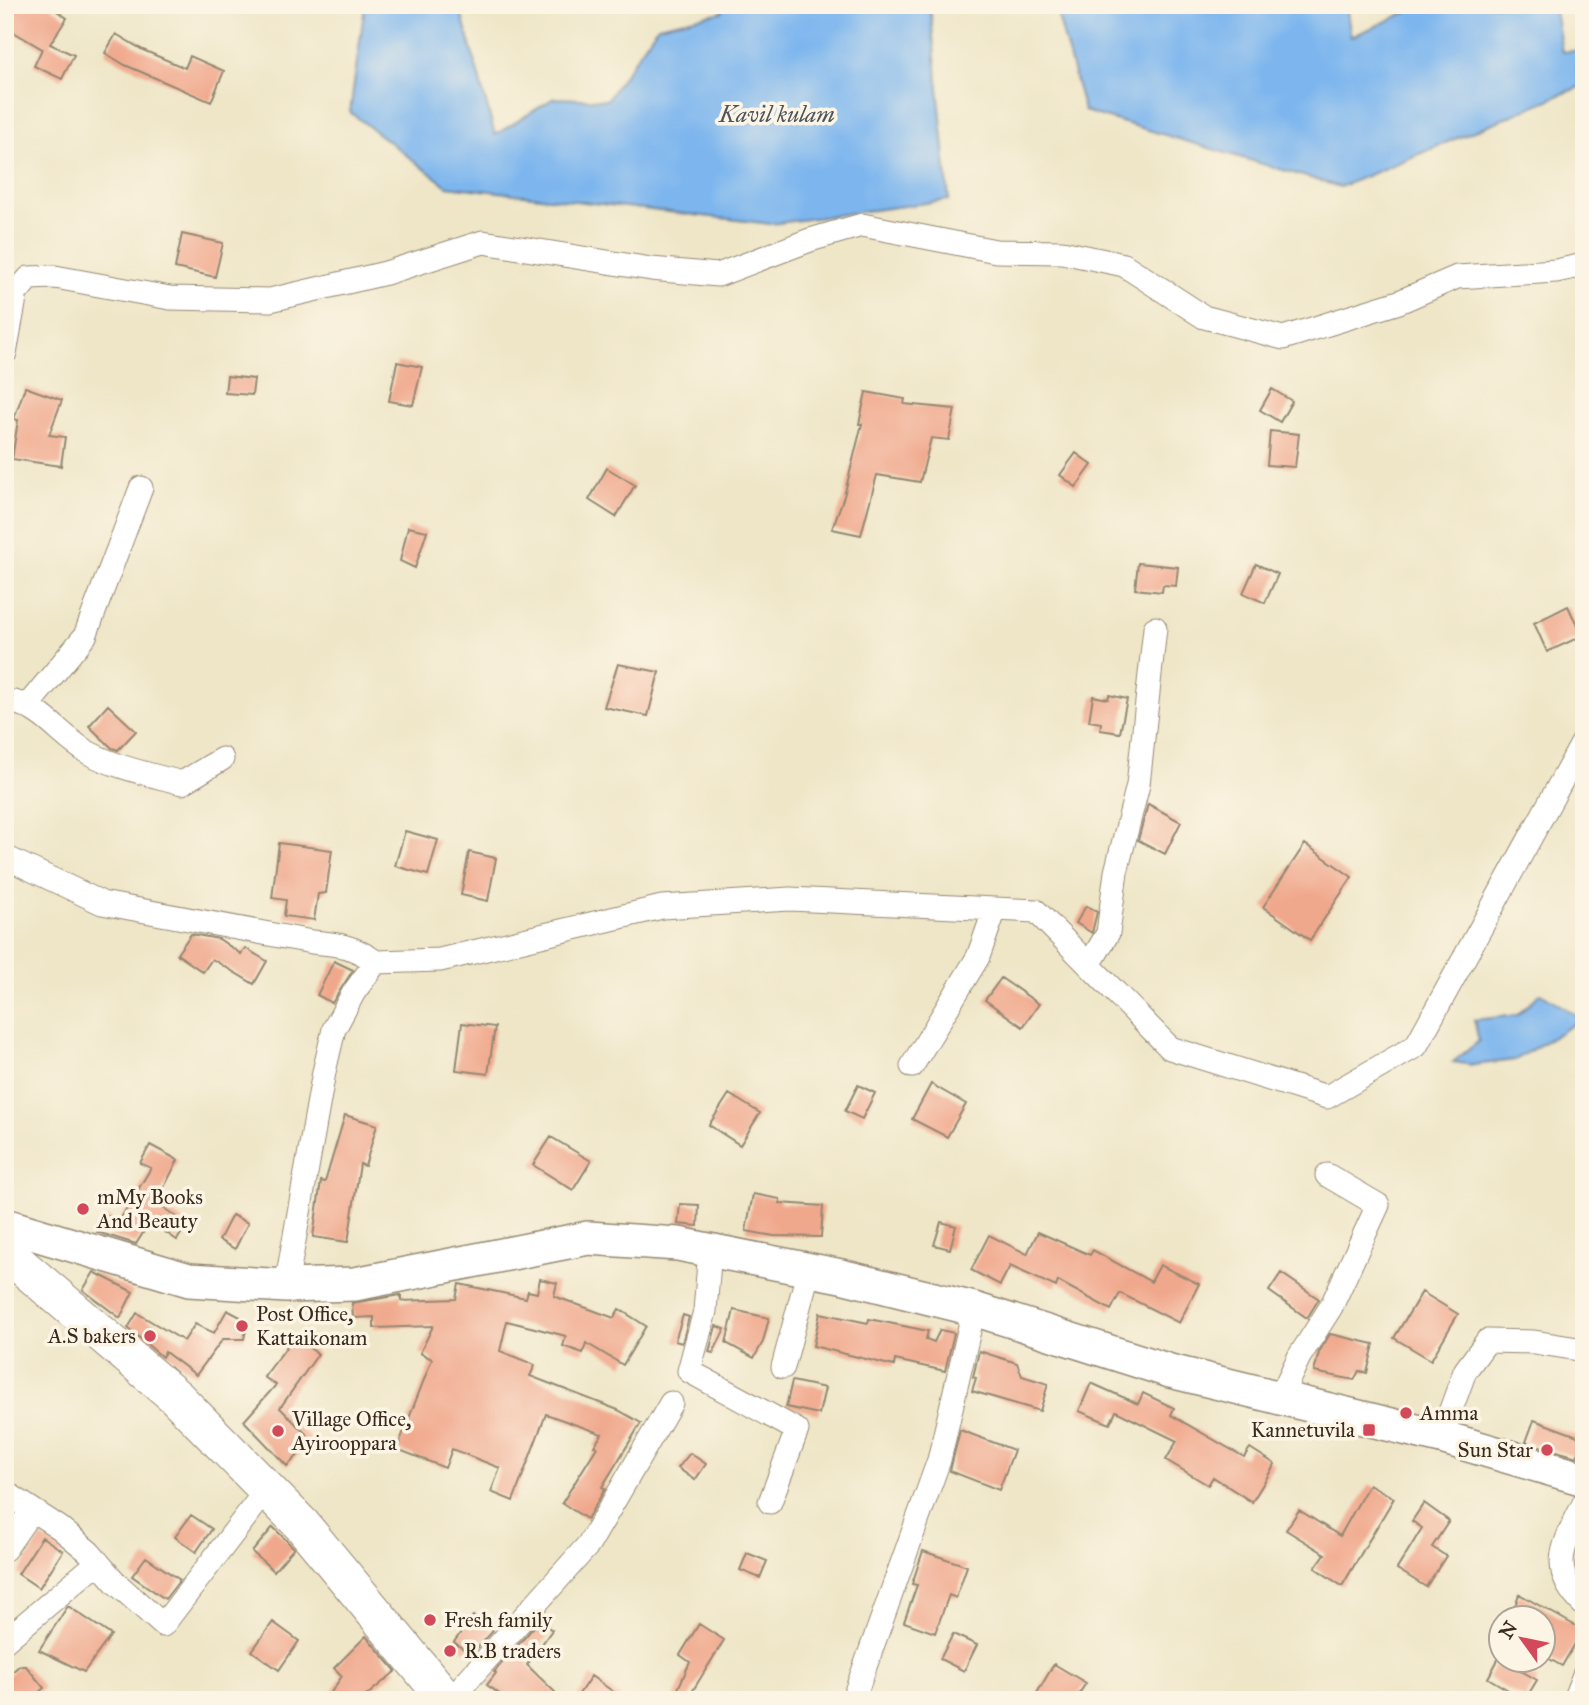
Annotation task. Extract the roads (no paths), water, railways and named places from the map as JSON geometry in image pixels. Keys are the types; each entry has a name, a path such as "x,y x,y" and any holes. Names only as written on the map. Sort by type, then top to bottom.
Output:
{"main road":[{"path":"5,1225 189,1280 286,1286 355,1284 588,1238 678,1244 809,1269 974,1309 1170,1371 1441,1437 1584,1479"},
{"path":"5,1252 176,1397 267,1489 302,1525 448,1700"}],"street":[{"path":"5,353 16,293 29,278 55,277 170,298 270,300 386,273 483,243 651,269 718,275 810,240 862,225 996,251 1062,252 1124,265 1204,317 1283,338 1399,302 1457,277 1556,271 1584,265"},
{"path":"141,488 85,636 16,707 89,753 182,783 222,759"},
{"path":"1089,965 1108,933 1116,872 1138,785 1155,628"},
{"path":"5,857 102,903 312,942 341,944 376,962 440,960 662,907 790,899 1036,911 1170,1048 1327,1097 1416,1046 1584,740"},
{"path":"912,1066 978,957 995,909"},
{"path":"286,1286 334,1029 354,992 376,962"},
{"path":"1280,1398 1299,1357 1331,1307 1378,1205 1326,1175"},
{"path":"710,1250 705,1311 689,1371 797,1430 770,1502"},
{"path":"783,1367 809,1269"},
{"path":"853,1700 939,1460 974,1309"},
{"path":"1441,1437 1465,1371 1487,1340 1534,1342 1584,1350"},
{"path":"448,1700 589,1544 671,1403"},
{"path":"5,1492 60,1528 163,1625 267,1489"},
{"path":"1584,1503 1566,1542 1561,1564 1566,1584 1584,1605"},
{"path":"5,1549 32,1510"},
{"path":"5,1641 98,1562"},
{"path":"1574,1700 1584,1675"}],"water":[{"name":"Kavil kulam","path":"365,5 459,5 495,135 554,98 607,100 658,26 722,12 725,5 930,5 949,200 771,224 447,186 350,112"},
{"path":"1055,5 1346,5 1351,37 1423,5 1554,5 1562,52 1584,50 1584,85 1340,187 1084,111"},
{"path":"1541,993 1582,1019 1515,1060 1474,1065 1453,1062 1479,1041 1474,1020 1517,1015"}],"place":[{"name":"mMy Books And Beauty","path":"83,1209"},
{"name":"Post Office, Kattaikonam","path":"242,1326"},
{"name":"A.S bakers","path":"150,1336"},
{"name":"Amma","path":"1406,1413"},
{"name":"Kannetuvila","path":"1369,1430"},
{"name":"Village Office, Ayirooppara","path":"278,1431"},
{"name":"Sun Star","path":"1547,1450"},
{"name":"Fresh family","path":"430,1620"},
{"name":"R.B traders","path":"450,1651"}]}
